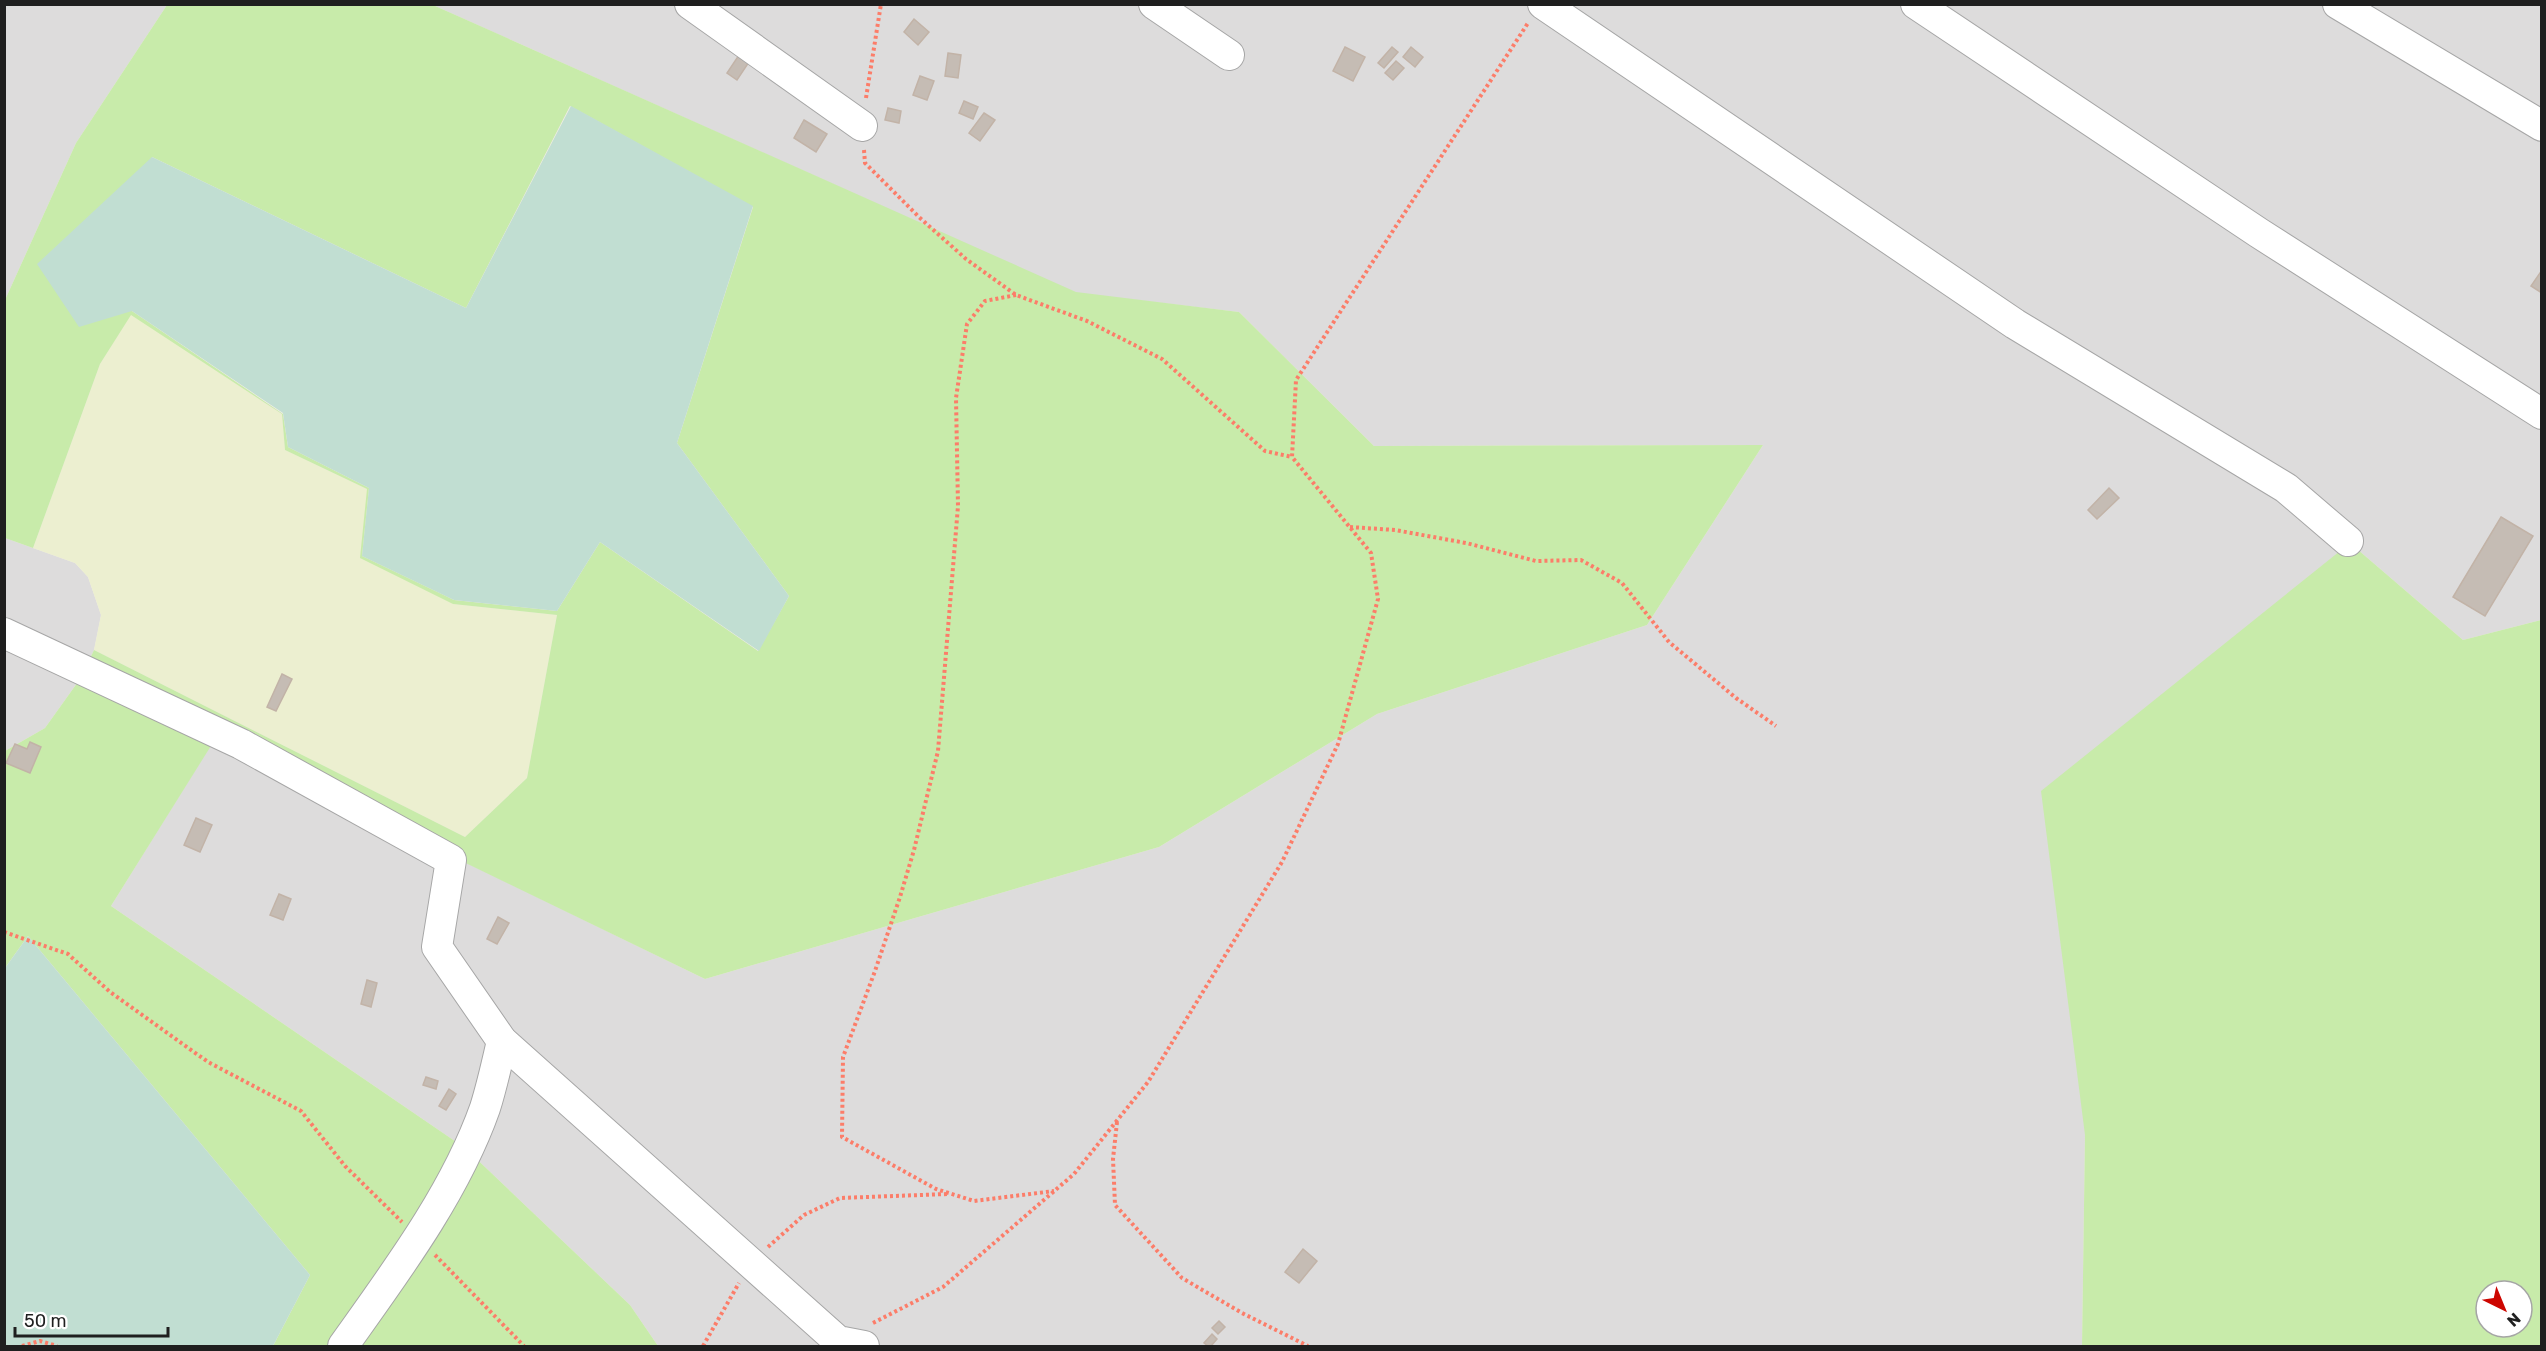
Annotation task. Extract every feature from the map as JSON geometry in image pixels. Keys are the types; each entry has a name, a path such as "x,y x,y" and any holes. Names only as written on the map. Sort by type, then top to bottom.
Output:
{"street":[{"path":"690,4 862,126"},
{"path":"1154,4 1229,55"},
{"path":"1916,4 2259,233 2541,414"},
{"path":"2338,4 2541,126"},
{"path":"1538,9 2015,324 2286,488 2348,541"},
{"path":"4,633 241,744 451,860 437,947 502,1041 752,1264 851,1344"},
{"path":"343,1347 384,1289 450,1185 485,1108 502,1041"}],"path":[{"path":"851,1344 943,1287 1056,1191 1074,1174 1148,1082 1282,862 1338,744 1378,599 1371,553 1292,457 1265,451 1162,359 1087,321 1016,295 966,259 865,163 862,126 881,4"},
{"path":"1292,457 1296,380 1538,9"},
{"path":"1016,295 986,301 967,324 956,398 958,506 938,751 906,878 843,1057 842,1137 936,1189 974,1201 1056,1191"},
{"path":"1349,527 1395,530 1466,543 1536,561 1581,560 1622,583 1668,642 1736,698 1776,726"},
{"path":"4,932 68,954 110,992 208,1062 301,1111 345,1166 524,1347"},
{"path":"1117,1121 1113,1159 1115,1204 1182,1278 1242,1313 1308,1347"},
{"path":"703,1347 752,1264 804,1215 840,1198 952,1194"},
{"path":"22,1347 40,1341 57,1347"}],"shaded area":[{"path":"5,5 167,5 76,143 5,300"},
{"path":"433,5 2541,5 2541,620 2463,640 2350,543 2085,1135 2082,1346 658,1346 630,1305 465,1148 111,906 214,740 705,979 1159,847 1377,714 1647,625 1763,445 1374,446 1239,312 1076,293"},
{"path":"5,538 75,563 88,577 101,615 94,650 80,679 45,728 5,751"}],"green space":[{"path":"167,5 433,5 1076,292 1239,312 1374,446 1763,445 1647,625 1377,714 1159,847 705,979 214,741 111,906 465,1148 630,1305 658,1346 273,1346 310,1275 28,936 5,968 5,751 45,728 80,679 94,650 465,837 527,778 557,615 453,604 360,558 367,489 285,450 282,414 131,315 100,364 33,548 5,538 5,300 76,143","holes":["570,106 753,207 677,443 789,596 758,651 600,542 557,611 454,600 362,556 369,488 288,447 283,414 132,311 152,157 466,308"]},
{"path":"571,106 753,206 677,443 789,596 759,651 600,542 557,611 454,600 362,556 369,488 288,447 283,413 132,311 79,327 37,264 152,157 466,308"},
{"path":"131,314 282,414 285,450 367,489 453,604 557,615 527,778 465,837 94,650 101,615 88,577 75,563 33,548 100,364"},
{"path":"2350,543 2463,640 2541,620 2541,1346 2082,1346 2085,1135 2041,791"},
{"path":"28,936 310,1275 273,1346 5,1346 5,968"}],"building":[{"path":"914,19 929,32 918,45 904,32"},
{"path":"1345,47 1365,57 1353,81 1333,71"},
{"path":"1392,47 1398,52 1384,68 1378,63"},
{"path":"1411,47 1423,57 1415,67 1403,57"},
{"path":"741,52 751,59 737,80 727,73"},
{"path":"948,53 961,55 958,78 945,76"},
{"path":"1396,61 1404,68 1393,80 1385,73"},
{"path":"920,76 934,81 927,100 913,95"},
{"path":"964,101 978,107 973,119 959,113"},
{"path":"888,108 901,111 899,123 885,120"},
{"path":"984,113 995,120 980,141 969,133"},
{"path":"804,120 827,134 816,152 794,138"},
{"path":"2542,270 2542,293 2531,286"},
{"path":"2109,488 2119,498 2097,519 2088,510"},
{"path":"2501,517 2533,536 2485,616 2453,597"},
{"path":"282,674 292,679 276,711 267,707"},
{"path":"30,742 41,747 30,773 6,763 15,744 27,749"},
{"path":"196,818 212,825 200,852 184,845"},
{"path":"279,894 291,899 283,920 270,915"},
{"path":"498,917 509,923 497,944 487,939"},
{"path":"367,980 377,983 371,1007 361,1004"},
{"path":"426,1077 438,1081 436,1089 423,1085"},
{"path":"449,1089 456,1094 446,1110 439,1106"},
{"path":"1303,1249 1317,1261 1299,1283 1285,1272"},
{"path":"1219,1321 1225,1327 1218,1334 1212,1328"},
{"path":"1212,1334 1217,1339 1211,1346 1208,1346 1204,1343"}]}
